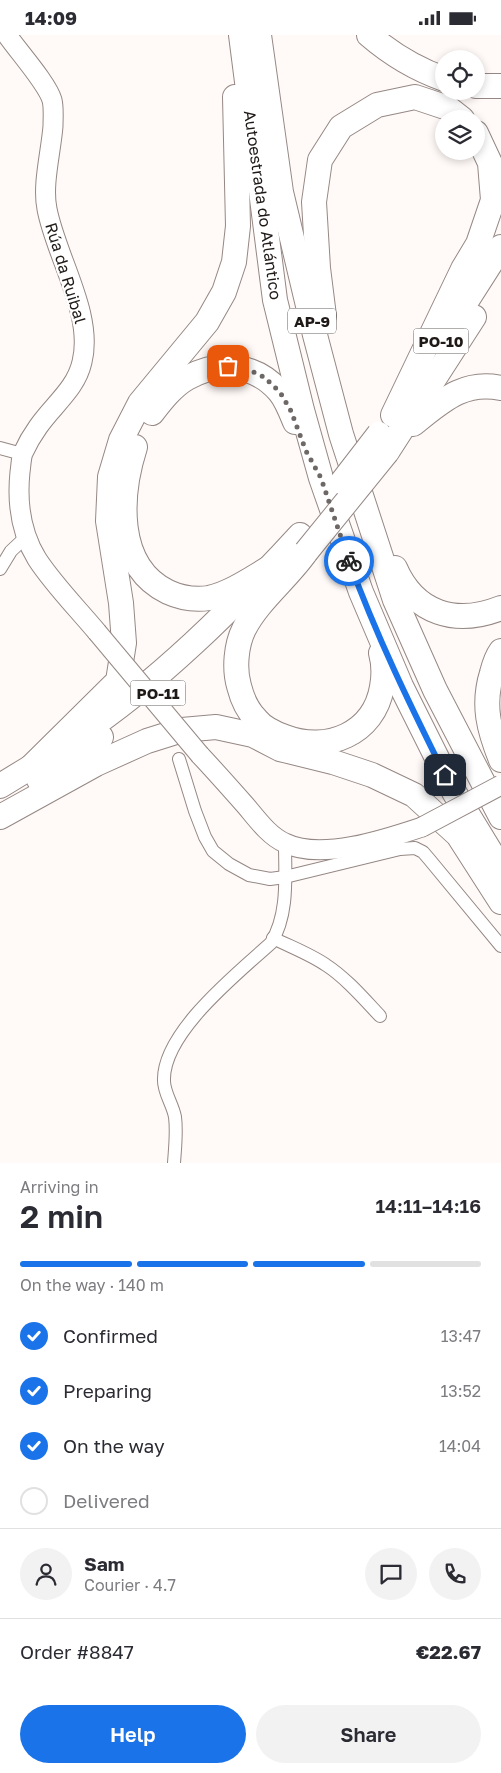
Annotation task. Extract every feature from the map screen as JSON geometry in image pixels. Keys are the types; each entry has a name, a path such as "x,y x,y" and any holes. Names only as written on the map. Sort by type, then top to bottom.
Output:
{"highway":[{"path":"28,770 118,681 124,643 121,603 108,521 110,477 121,440 140,403 207,322 224,292 234,262 238,225 234,35"},
{"name":"Autoestrada do Atlántico","path":"241,35 275,300 321,478 361,592 401,686 454,792 501,869"},
{"name":"Autoestrada do Atlántico","path":"259,35 282,192 315,335 341,433 396,600 435,691 501,817"},
{"path":"369,35 387,50 406,62 435,76"},
{"path":"485,86 501,86"},
{"path":"451,110 415,97 377,105 341,127 320,160 314,202 318,268 341,433 396,571 410,593 422,604 439,612 469,616 488,613 501,608"},
{"path":"390,434 463,269 478,244 493,200 490,163 485,152"},
{"name":"PO-10","path":"390,434 501,247"},
{"name":"PO-10","path":"390,434 501,274"},
{"path":"271,567 228,591 210,597 192,599 160,588 146,575 135,559 128,541 124,519 124,494 137,440 152,412 170,391 187,377 207,369 228,366 247,369 264,377 280,392 291,411 306,451 321,478"},
{"path":"390,434 446,398 462,390 480,386 501,389"},
{"name":"PO-11","path":"0,804 39,780 108,732 156,695 204,652 302,549 390,434"},
{"path":"302,549 244,630 238,653 237,677 243,701 256,719 272,732 293,740 316,743 340,739 358,729 372,714 380,696 383,678 383,659 361,592"},
{"name":"PO-11","path":"0,785 28,770 101,721 190,646 271,567 302,549"},
{"path":"501,651 496,658 488,686 486,703 493,741 501,760"},
{"path":"0,817 96,764 147,741 182,731 216,727 253,735 280,749 333,762 372,775 414,795 458,835 501,902"}],"street":[{"name":"Rúa da Ruibal","path":"7,35 52,100 53,112 47,173 46,207 53,235 70,279 84,325 85,343 82,362 74,382 38,427 22,454 19,487 21,515 26,537 41,564 200,755 265,828 285,843"},
{"path":"0,448 22,454"},
{"path":"0,569 12,551 26,537"},
{"path":"179,759 205,837 213,851 229,864 248,875 270,879 400,849 415,848 423,852 501,946"},
{"path":"174,1163 175,1116 164,1083 164,1072 175,1041 184,1029 219,990 271,943 277,933 283,908 285,843 316,851 387,839 422,827 501,785"},
{"path":"274,938 327,965 365,1000 380,1017"}],"way so far":[{"path":"228,366 247,369 264,377 280,392 291,411 306,451 321,478 349,561"}],"route":[{"path":"349,561 401,686 445,775"}]}
